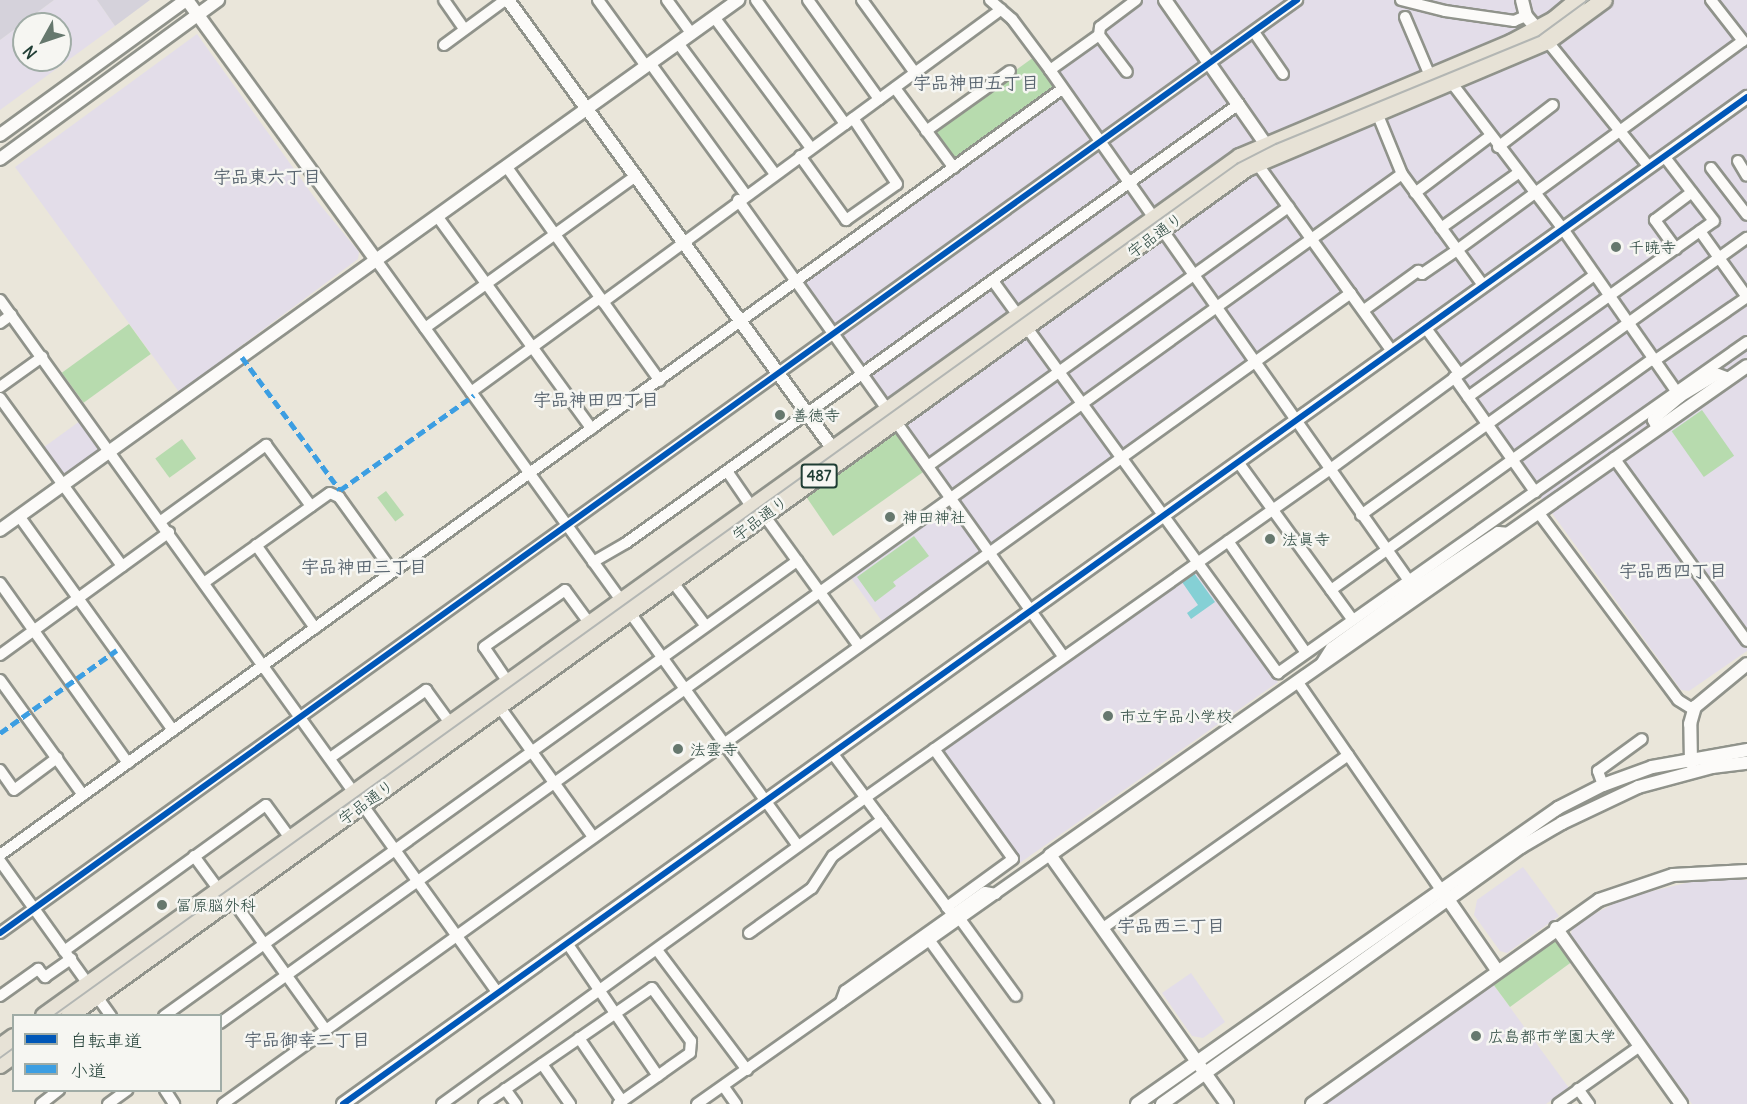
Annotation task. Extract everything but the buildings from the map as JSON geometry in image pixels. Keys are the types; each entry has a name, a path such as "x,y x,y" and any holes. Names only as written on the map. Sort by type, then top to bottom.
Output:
{"highway":[{"name":"宇品通り","path":"1374,106 1430,76 1543,35 1578,0"},
{"name":"宇品通り","path":"48,1014 92,990 358,798 499,706 626,606 758,510 1159,223 1269,149 1374,106 1451,82 1543,35 1604,0"},
{"name":"宇品通り","path":"1159,223 1256,162 1269,149"},
{"name":"宇品通り","path":"225,894 289,837 358,798 450,723 590,624 672,580 758,510"},
{"name":"宇品通り","path":"71,1014 92,990"}],"street":[{"path":"0,135 187,0 798,846"},
{"path":"0,159 218,0"},
{"path":"444,45 506,0 836,454"},
{"path":"598,0 648,64 742,197 797,283 1063,656"},
{"path":"667,0 691,33"},
{"path":"0,530 738,0"},
{"path":"756,0 897,184 846,219 800,156"},
{"path":"808,0 879,99"},
{"path":"862,0 915,73"},
{"path":"990,0 1001,10 1050,70 1159,223 1329,470 1412,584"},
{"path":"1127,72 1099,34 1100,27 1136,0"},
{"path":"1166,0 1269,149"},
{"path":"0,933 302,718 1297,0"},
{"path":"1401,0 1444,11 1514,21 1526,16"},
{"path":"1522,0 1526,16 1649,167"},
{"path":"1364,310 1418,272 1422,274 1457,250 1743,41 1711,0"},
{"path":"449,2 464,29"},
{"path":"471,392 684,242 742,197 1001,10"},
{"path":"1405,16 1430,76"},
{"path":"714,17 811,148"},
{"path":"1254,32 1283,74"},
{"path":"1050,70 1099,34"},
{"path":"678,43 775,174"},
{"path":"926,131 1010,71"},
{"path":"1451,82 1532,193 1563,229 1627,325 1678,394"},
{"path":"895,88 954,168"},
{"path":"0,855 529,473 797,283 1062,89"},
{"path":"343,1104 1747,97"},
{"path":"593,562 727,471 1239,104"},
{"path":"1498,147 1553,105"},
{"path":"1374,106 1402,174 1483,285"},
{"path":"1415,194 1490,136"},
{"path":"1468,397 1714,220 1664,156"},
{"path":"1256,162 1392,351"},
{"path":"1738,162 1747,176"},
{"path":"506,166 660,381"},
{"path":"1711,168 1747,214"},
{"path":"1441,228 1518,173"},
{"path":"222,1022 417,880 952,500 1402,174"},
{"path":"425,328 636,176"},
{"path":"1676,249 1655,220 1692,192"},
{"path":"928,466 1289,207"},
{"path":"437,216 592,429"},
{"path":"1331,590 1653,360 1747,297 1700,231"},
{"path":"1361,515 1747,238"},
{"path":"442,1104 1063,656 1329,470 1594,275"},
{"path":"993,281 1165,514 1278,673 1353,620 1498,532 1510,533"},
{"path":"223,1104 859,646 1123,460 1351,293"},
{"path":"0,300 205,582 497,992"},
{"path":"0,323 11,315"},
{"path":"1425,327 1468,397 1535,492"},
{"path":"1320,665 1330,648 1412,584 1535,492 1678,394 1747,342"},
{"path":"0,387 42,357"},
{"path":"698,1104 930,941 953,914 996,894 1747,366"},
{"path":"1657,428 1653,420 1678,394 1718,374 1729,378"},
{"path":"0,398 122,566"},
{"path":"161,521 266,445 311,506"},
{"path":"1614,458 1747,641"},
{"path":"1238,462 1353,620"},
{"path":"727,471 859,646"},
{"path":"205,582 330,493 339,497 393,572"},
{"path":"1538,512 1678,700 1694,710"},
{"path":"19,516 174,730"},
{"path":"0,655 169,532"},
{"path":"1228,541 1306,653"},
{"path":"256,545 315,628"},
{"path":"167,1014 797,561"},
{"path":"672,580 705,626"},
{"path":"0,583 128,763"},
{"path":"508,682 484,647 565,590 590,624"},
{"path":"1693,772 1690,758 1694,710 1704,696 1747,664"},
{"path":"0,680 83,795"},
{"path":"1297,681 1497,970"},
{"path":"330,758 426,690 450,723"},
{"path":"499,706 593,837"},
{"path":"1603,785 1598,771 1642,739"},
{"path":"841,1003 845,991 953,914 1013,859 934,749"},
{"path":"1137,1104 1537,820 1603,785 1690,758 1747,750"},
{"path":"833,753 1016,996"},
{"path":"1104,928 1348,755"},
{"path":"0,770 14,790 57,758"},
{"path":"1162,1104 1521,848 1582,811 1638,788 1693,772 1747,763"},
{"path":"0,996 38,969 45,977 67,955 194,856 266,805 289,837"},
{"path":"749,933 812,888 833,856 882,820"},
{"path":"1050,855 1227,1104"},
{"path":"194,856 264,944 326,1030"},
{"path":"1,866 110,1014"},
{"path":"1312,1104 1556,928 1599,900 1644,882 1687,872 1747,871"},
{"path":"1556,928 1681,1104"},
{"path":"930,941 1048,1104"},
{"path":"567,943 602,990 658,1076"},
{"path":"657,950 747,1070"},
{"path":"484,1104 616,1012 652,988 691,1041 690,1053 620,1103 579,1038"},
{"path":"1558,1104 1640,1046"},
{"path":"542,1064 570,1104"},
{"path":"724,1087 736,1104"},
{"path":"505,1089 516,1104"},
{"path":"1578,1089 1589,1104"},
{"path":"40,1104 56,1092"},
{"path":"108,1104 124,1092"}],"shaded area":[{"path":"0,0 54,0 38,12 12,12 12,31 0,40"},
{"path":"54,0 97,0 115,26 72,57 72,12 38,12"},
{"path":"97,0 150,0 115,26"},
{"path":"1137,0 1747,0 1747,651 1689,691 1681,690 1454,379 1457,372 1425,327 1392,350 1350,294 991,548 801,282 1062,88 1051,70"},
{"path":"12,31 12,72 52,72 0,110 0,40"},
{"path":"197,34 317,201 359,252 358,259 179,392 15,167"},
{"path":"80,421 100,449 60,477 40,450"},
{"path":"946,508 952,509 981,555 884,624 851,578"},
{"name":"市立宇品小学校","path":"1196,565 1278,682 1018,865 936,747"},
{"path":"1523,867 1559,916 1507,953 1500,951 1474,915 1477,900"},
{"path":"1699,880 1747,880 1747,1104 1692,1104 1571,935 1572,928 1586,918 1627,897"},
{"path":"1191,973 1225,1022 1203,1038 1192,1036 1162,993"},
{"name":"広島都市学園大学","path":"1493,984 1569,1088 1546,1104 1326,1104"}],"green space":[{"path":"1034,57 1055,85 1053,92 958,161 952,160 936,136 936,128"},
{"path":"129,324 151,354 84,403 62,373"},
{"path":"1702,410 1734,456 1704,477 1672,431"},
{"path":"893,432 898,432 926,470 833,536 805,495"},
{"path":"182,439 196,458 169,478 155,458"},
{"path":"386,491 404,515 395,522 377,498"},
{"path":"914,536 929,556 893,582 896,586 875,602 857,577"},
{"path":"1553,941 1560,943 1573,961 1510,1007 1493,984"}],"water":[{"path":"1194,573 1215,602 1191,619 1187,613 1198,605 1182,582"}],"tram line":[{"path":"56,1014 1237,164 1276,144 1539,36 1588,0"},
{"path":"0,1058 12,1049"}],"marked path":[{"path":"242,357 340,490 474,395"},
{"path":"0,733 117,650"}],"cycle path":[{"path":"0,933 1297,0"},
{"path":"343,1104 1747,97"}],"place":[{"name":"千暁寺","path":"1616,247"},
{"name":"善徳寺","path":"780,415"},
{"name":"神田神社","path":"890,517"},
{"name":"法眞寺","path":"1270,539"},
{"name":"市立宇品小学校","path":"1108,716"},
{"name":"法雲寺","path":"678,749"},
{"name":"冨原脳外科","path":"162,905"},
{"name":"広島都市学園大学","path":"1476,1036"}],"district":[{"name":"宇品神田五丁目","path":"976,83"},
{"name":"宇品東六丁目","path":"267,177"},
{"name":"宇品神田四丁目","path":"596,400"},
{"name":"宇品神田三丁目","path":"364,567"},
{"name":"宇品西四丁目","path":"1673,571"},
{"name":"宇品西三丁目","path":"1171,926"},
{"name":"宇品御幸二丁目","path":"307,1040"}]}
